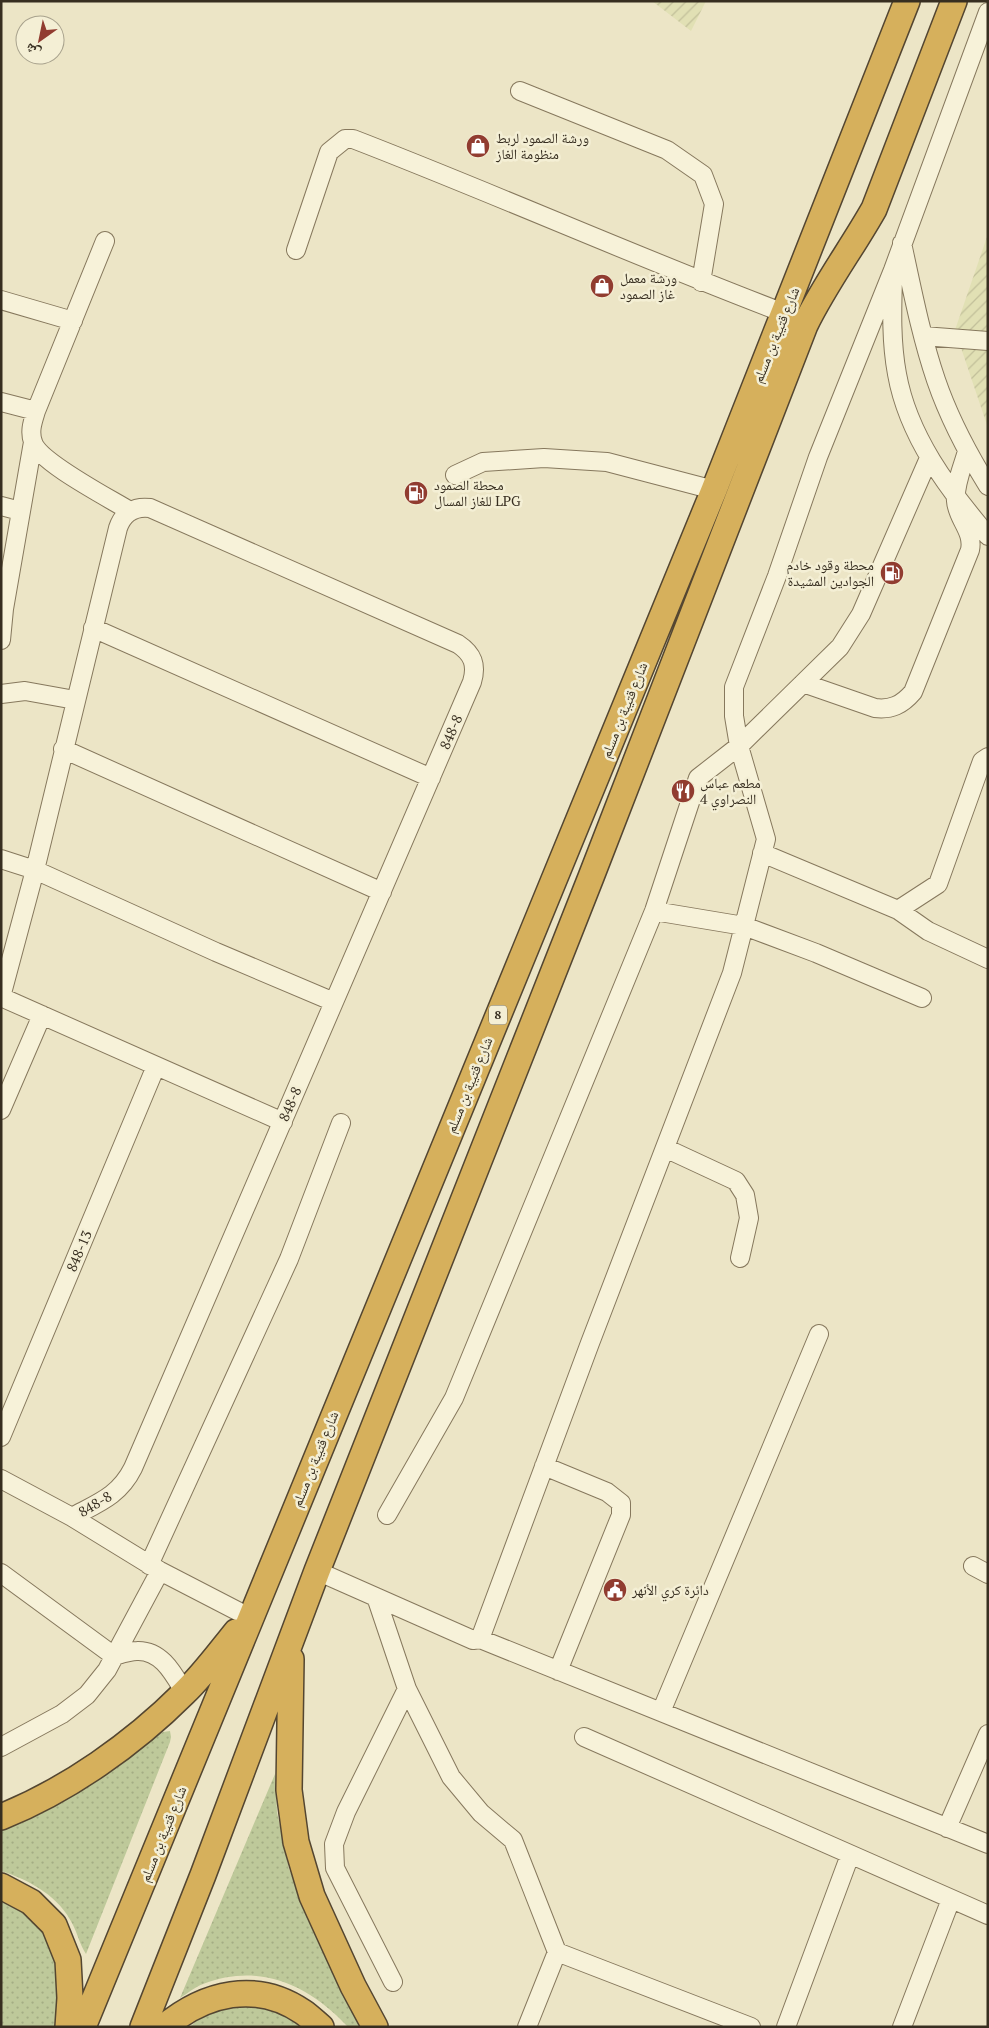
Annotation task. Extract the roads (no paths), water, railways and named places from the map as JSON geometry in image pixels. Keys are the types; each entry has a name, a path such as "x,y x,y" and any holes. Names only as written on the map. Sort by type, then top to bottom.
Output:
{"highway":[{"name":"شارع قتيبة بن مسلم","path":"82,2027 155,1855 250,1617 714,490 907,1"},
{"name":"شارع قتيبة بن مسلم","path":"143,2027 203,1874 317,1571 591,877 805,325 819,296 857,240 874,209 954,1"},
{"path":"1,1817 55,1790 131,1742 185,1693 250,1617"},
{"path":"294,1633 290,1672 289,1781 296,1842 312,1896 353,1986 375,2027"},
{"path":"1,1886 30,1902 54,1925 68,1960 70,1998 68,2027"},
{"path":"164,2027 181,2012 205,2000 228,1994 269,1996 303,2011 321,2027"}],"street":[{"path":"480,1639 732,973 766,839 739,746 734,716 734,687 777,576 818,457 892,270 988,12"},
{"path":"520,91 667,150 703,175 714,204 701,282"},
{"path":"296,250 329,152 345,139 353,139 452,177 701,282 784,313"},
{"path":"1,640 3,609 33,442 31,426 105,241"},
{"path":"902,243 923,336 936,380 953,423 988,486"},
{"path":"892,270 892,337 897,375 916,431 929,458 988,536"},
{"path":"1,300 73,320"},
{"path":"923,336 986,336"},
{"path":"1,402 36,411"},
{"path":"33,442 45,458 130,511 120,521 118,528 35,870 1,997 283,1122"},
{"path":"803,683 874,708 884,709 900,704 913,692 971,544 970,534 958,512 956,496 967,451"},
{"path":"455,475 483,462 544,458 608,462 714,490"},
{"path":"386,1515 454,1398 654,912 698,778 739,746 840,646 861,614 929,458"},
{"path":"1,506 20,511"},
{"name":"848-8","path":"72,1517 112,1495 128,1478 472,682 475,664 472,656 466,649 440,636 150,508 136,508 130,511"},
{"path":"93,628 431,778"},
{"path":"1,694 25,691 75,700"},
{"path":"63,749 382,892"},
{"path":"898,910 938,884 982,761 988,757"},
{"path":"762,853 898,910 928,931 988,959"},
{"path":"1,859 35,870 216,952 334,1002"},
{"path":"654,912 744,926 816,953 922,998"},
{"path":"1,1110 42,1015"},
{"name":"848-13","path":"1,1437 156,1066"},
{"path":"1,1747 75,1705 98,1683 114,1656 289,1259 341,1123"},
{"path":"665,1148 736,1181 745,1195 749,1218 740,1258"},
{"path":"661,1712 819,1334"},
{"path":"544,1466 607,1492 621,1503 621,1515 558,1670"},
{"path":"1,1479 72,1517 154,1568 250,1617"},
{"path":"317,1571 473,1640 480,1639 988,1844"},
{"path":"1,1573 114,1656 138,1651 149,1653 168,1665 185,1693"},
{"path":"376,1597 408,1689 451,1777 481,1813 513,1840 557,1952 528,2027"},
{"path":"394,1982 335,1868 334,1844 346,1812 408,1689"},
{"path":"947,1828 988,1734"},
{"path":"584,1737 988,1915"},
{"path":"786,2027 850,1855"},
{"path":"902,2027 951,1899"},
{"path":"557,1952 745,2026"}],"place":[{"name":"ورشة الصمود لربط منظومة الغاز","path":"478,146"},
{"name":"ورشة معمل غاز الصمود","path":"602,286"},
{"name":"محطة الصمود للغاز المسال LPG","path":"416,493"},
{"name":"محطة وقود خادم الجوادين المشيدة","path":"892,573"},
{"name":"مطعم عباس النصراوي 4","path":"683,791"},
{"name":"دائرة كري الأنهر","path":"615,1590"}]}
